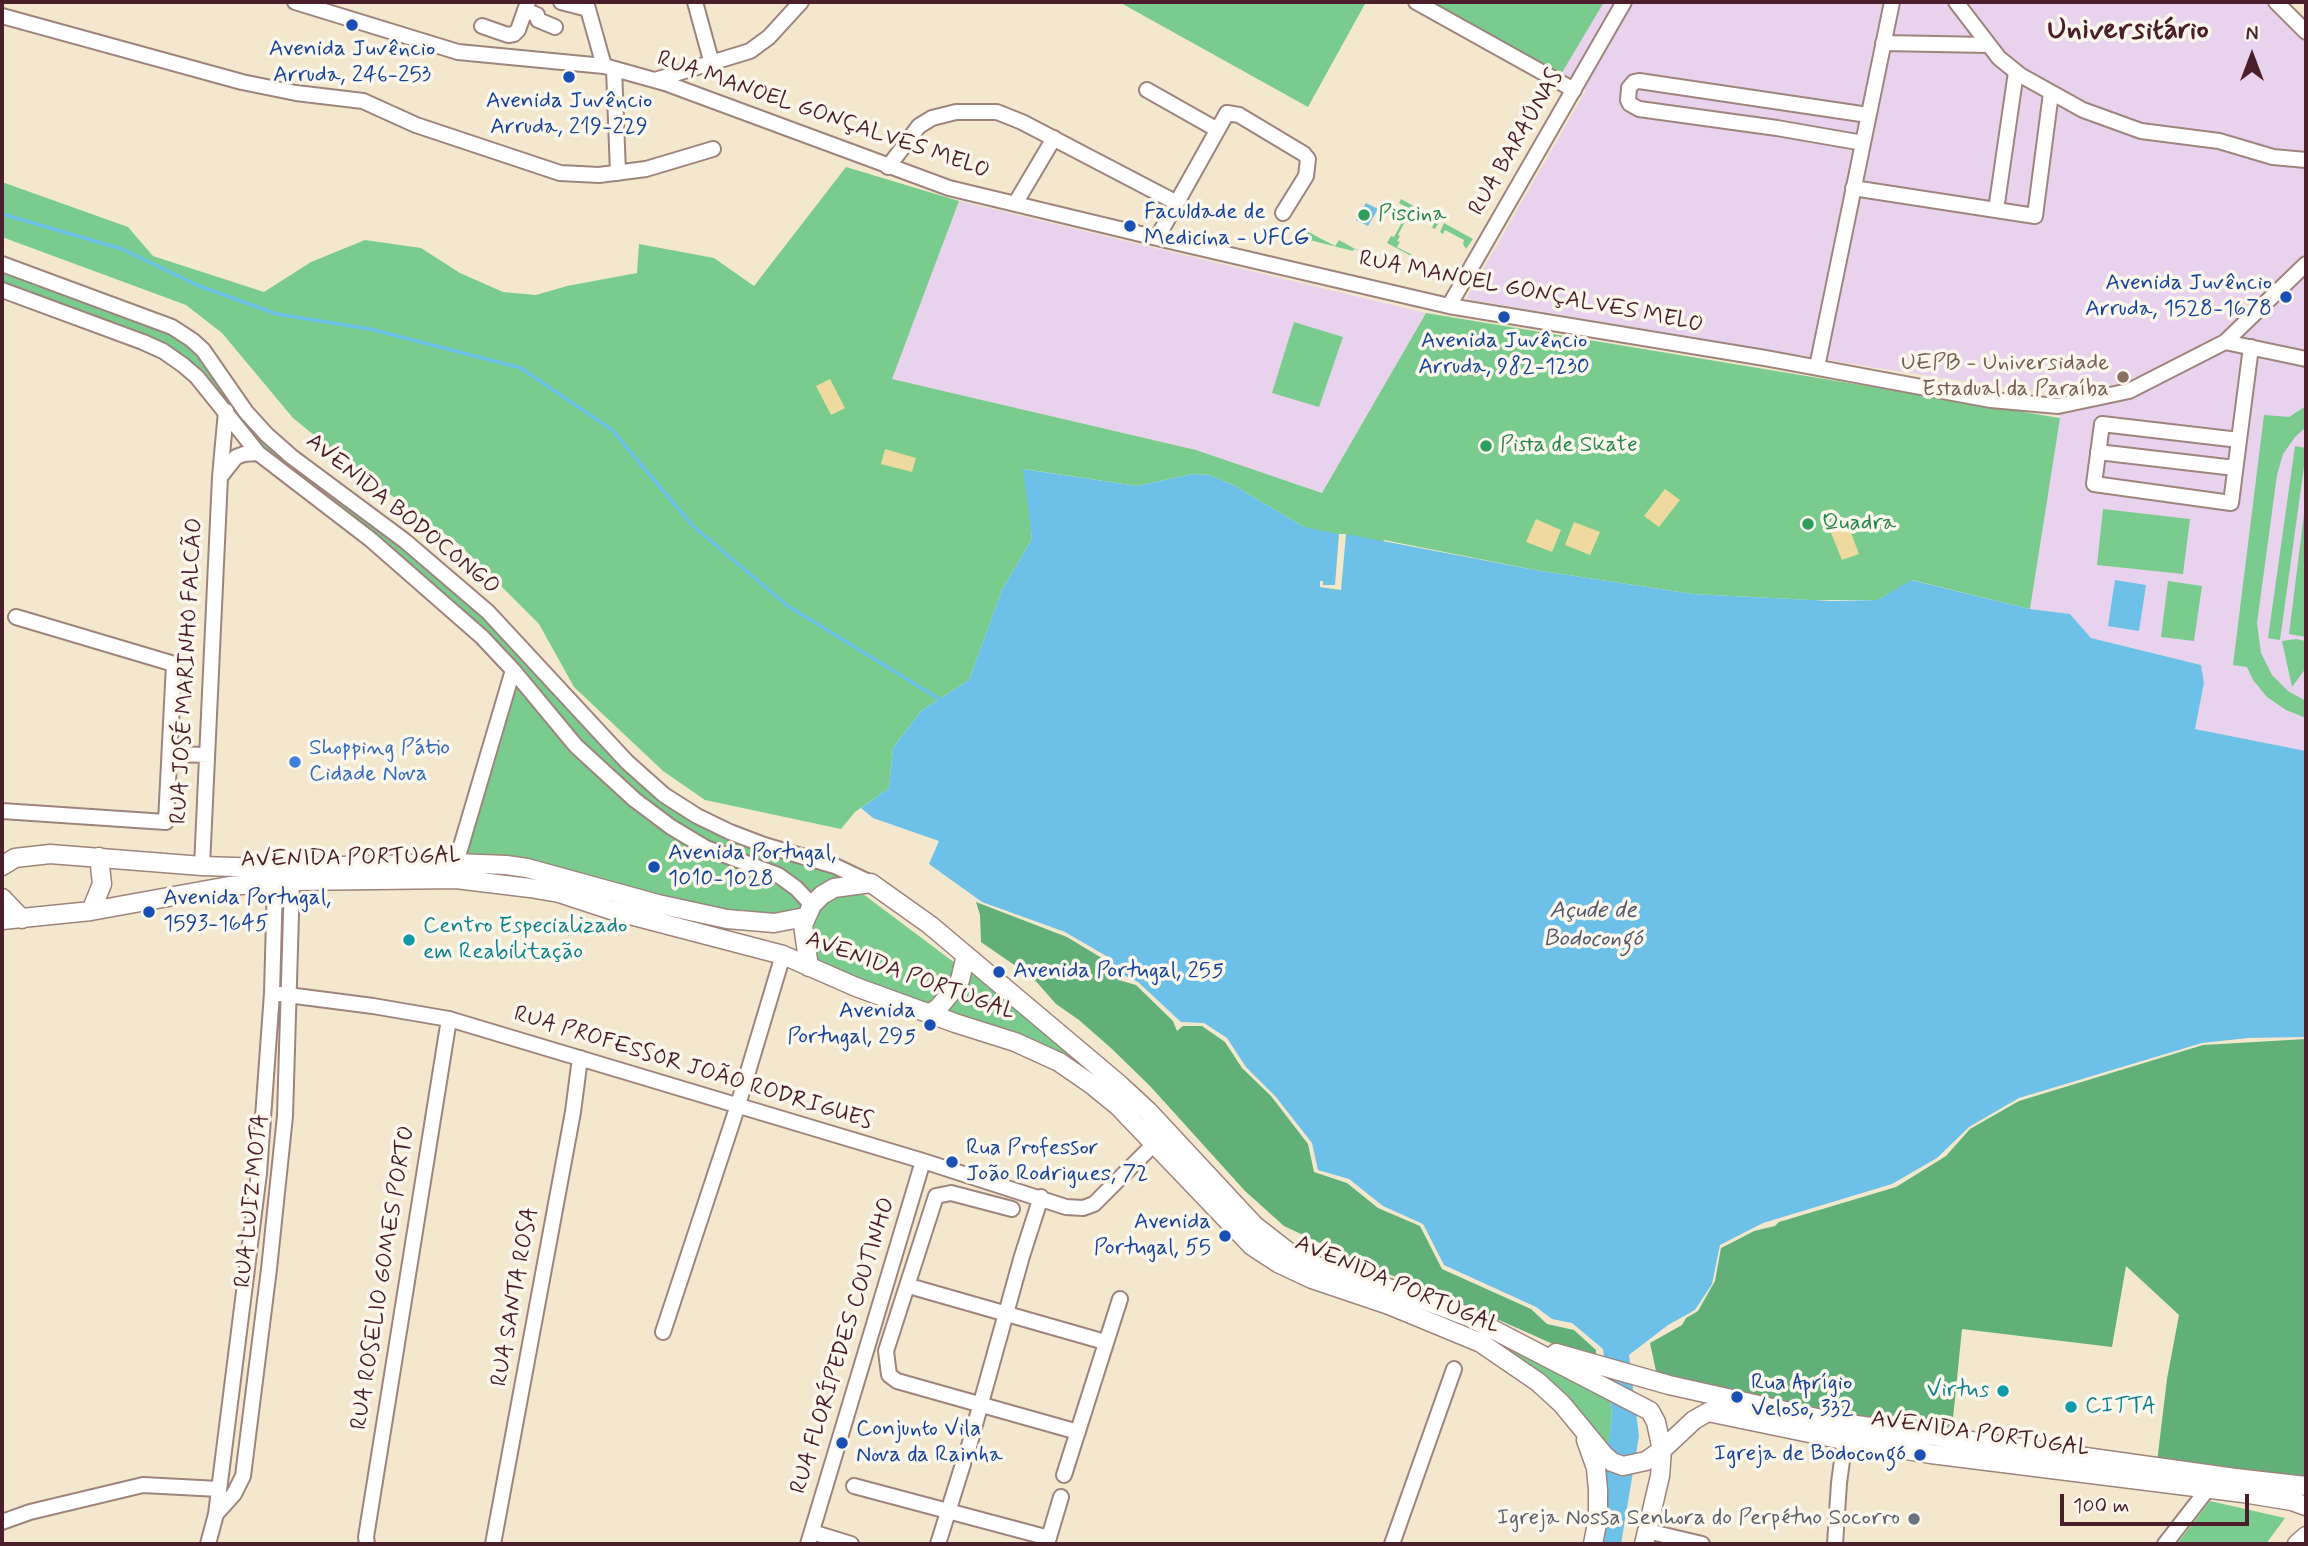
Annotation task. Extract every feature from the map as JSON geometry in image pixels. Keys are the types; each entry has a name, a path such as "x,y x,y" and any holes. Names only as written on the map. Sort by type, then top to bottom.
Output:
{"main road":[{"name":"AVENIDA PORTUGAL","path":"2,865 28,855 72,854 202,866 266,868 456,863 506,865 727,919 774,923 808,911 822,895 834,888 871,883 930,925 1129,1093 1270,1240 1290,1254 1314,1265 1411,1295 1458,1313 1602,1376 1650,1410 1661,1442"},
{"path":"91,911 102,884 99,857"},
{"name":"AVENIDA PORTUGAL","path":"2,920 91,911 229,886 283,882 456,879 559,893 611,910 783,956 929,1014 1015,1042 1059,1062 1118,1106 1252,1246 1278,1264 1311,1279 1389,1305 1481,1343 1538,1382 1562,1404 1604,1455 1623,1466 1646,1461 1661,1442 1708,1412 2207,1490 2239,1486"},
{"path":"2,898 22,919"},
{"path":"808,911 803,939 809,967"},
{"path":"929,1014 939,1007 960,980 966,955"},
{"name":"AVENIDA PORTUGAL","path":"1602,1376 1669,1385 1845,1432 2126,1461 2239,1486 2295,1490 2306,1506"},
{"path":"1584,1433 1596,1468 1598,1490 1598,1518 1593,1544"},
{"path":"1645,1537 1661,1476 1661,1442"},
{"path":"2297,1544 2306,1536"}],"street":[{"name":"RUA MANOEL GONÇALVES MELO","path":"295,2 458,51 609,68 653,80 949,188 1157,238 1450,306 1980,398 2058,406 2129,391 2225,342 2306,264"},
{"path":"561,2 587,6 609,68 618,173"},
{"path":"695,2 712,64"},
{"path":"1416,2 1573,90"},
{"name":"RUA BARAÚNAS","path":"1450,306 1624,2"},
{"path":"1817,368 1892,2"},
{"path":"1956,2 1988,45 2016,72 2104,119 2141,131 2219,141 2273,157 2306,160"},
{"path":"2276,2 2306,32"},
{"path":"482,26 508,35 514,34 518,30 526,4 537,15 538,20 555,27"},
{"path":"653,80 750,51 761,45 798,4"},
{"path":"2,16 242,82 296,93 363,101 386,109 416,125 526,164 561,173 599,175 646,169 713,149"},
{"path":"1883,43 1988,45"},
{"path":"1996,210 2016,72"},
{"path":"1863,143 1639,109 1628,100 1629,88 1634,82 1646,82 1868,115"},
{"path":"1147,90 1216,129"},
{"path":"1853,188 2035,216 2051,93"},
{"path":"888,167 919,126 932,118 956,112 998,112 1054,138 1177,203"},
{"path":"1157,238 1223,117 1232,113 1304,154 1308,159 1306,176 1283,214"},
{"path":"1015,204 1054,138"},
{"name":"AVENIDA BODOCONGO","path":"2,264 161,323 192,340 203,350 246,412 267,435 292,457 405,541 488,612 627,762 664,795 697,817 730,832 835,866 871,883"},
{"name":"AVENIDA BODOCONGO","path":"2,290 163,351 197,377 258,453 379,547 482,637 576,746 635,800 671,827 706,848 778,876 796,888 808,911"},
{"path":"2225,342 2306,359"},
{"path":"2239,440 2102,424 2094,484 2231,503 2251,347"},
{"name":"RUA JOSÉ MARINHO FALCÃO","path":"202,866 220,477 226,411"},
{"path":"2098,452 2235,468"},
{"path":"220,477 236,457 258,453"},
{"path":"2,811 166,822 174,664 16,617"},
{"path":"456,863 513,670"},
{"path":"170,754 207,755"},
{"name":"RUA LUIZ MOTA","path":"208,1544 216,1514 259,1173 283,882"},
{"name":"RUA LUIZ MOTA","path":"216,1514 234,1494 243,1476 280,1171 288,1068 289,995 283,882"},
{"path":"663,1332 738,1105 783,956"},
{"name":"RUA PROFESSOR JOÃO RODRIGUES","path":"272,993 449,1019 1074,1208 1094,1204 1154,1144"},
{"name":"RUA ROSELIO GOMES PORTO","path":"367,1544 369,1517 449,1019"},
{"name":"RUA SANTA ROSA","path":"493,1544 573,1112 580,1058"},
{"name":"RUA FLORÍPEDES COUTINHO","path":"810,1538 923,1161"},
{"path":"1012,1209 951,1193 936,1196 886,1351 889,1375 897,1381 1078,1432"},
{"path":"969,1446 1041,1197"},
{"path":"909,1286 1105,1342"},
{"path":"1064,1475 1120,1299"},
{"path":"1392,1544 1454,1369"},
{"path":"1835,1544 1845,1432"},
{"path":"939,1544 962,1464"},
{"path":"2,1522 30,1512 143,1485 219,1489"},
{"path":"854,1486 948,1509 1048,1541 1060,1497"},
{"path":"2165,1544 2207,1490"},
{"path":"1645,1537 1702,1544"},
{"path":"810,1538 851,1544"}],"shaded area":[{"name":"UEPB - Universidade Estadual da Paraíba","path":"1424,2 2267,2 2306,43 2306,751 2195,729 2204,683 2201,665 2091,638 2070,614 2030,609 2063,393 2009,388 1871,367 1466,299 1586,90"},
{"path":"959,201 1426,313 1322,493 1196,450 892,379"}],"green space":[{"path":"1119,2 1366,2 1308,107"},
{"path":"1426,2 1604,2 1560,76"},
{"path":"846,167 959,201 892,379 1196,450 1322,493 1426,313 2060,418 2030,609 1912,580 1878,600 1811,600 1693,594 1535,570 1384,540 1341,590 1331,590 1304,527 1235,486 1210,475 1192,474 1137,486 1024,469 1032,539 1002,590 969,680 921,711 893,748 889,788 855,812 841,829 705,800 663,771 574,687 539,624 460,545 359,472 293,418 222,333 186,305 2,237 2,182 128,227 153,256 264,292 311,262 365,240 421,248 460,273 503,292 536,295 567,286 637,273 639,244 714,258 754,286"},
{"path":"1401,199 1440,221 1435,229 1432,228 1434,223 1417,213 1414,217 1407,218 1398,235 1400,236 1397,241 1400,242 1397,247 1415,258 1387,243 1391,236 1394,237 1409,209 1399,203"},
{"path":"1444,223 1473,239 1466,249 1464,240 1445,230 1443,234 1440,232"},
{"path":"1299,227 1335,246 1339,240 1364,254 1354,249 1353,251 1294,236"},
{"path":"2,269 165,330 195,350 242,416 488,618 659,797 831,870 841,877 810,895 711,845 650,807 591,754 502,651 261,451 193,366 177,351 2,283"},
{"path":"1294,322 1343,337 1319,407 1272,393"},
{"path":"2306,406 2306,427 2283,454 2277,475 2257,623 2261,653 2272,675 2288,691 2306,701 2306,718 2286,710 2267,697 2253,680 2247,667 2233,665 2264,415 2289,417"},
{"path":"2295,446 2306,448 2306,452 2280,640 2268,638"},
{"path":"2306,498 2306,637 2289,634"},
{"path":"2103,509 2190,519 2183,574 2097,565"},
{"path":"2168,581 2202,586 2194,641 2161,637"},
{"path":"2282,641 2306,641 2306,668 2292,687"},
{"path":"514,680 639,809 776,878 806,905 789,918 754,918 462,857"},
{"path":"839,891 859,891 955,963 950,979 937,1001 923,1004 815,961 808,933 822,901"},
{"path":"976,902 1067,937 1105,960 1122,981 1136,985 1173,1021 1177,1031 1183,1026 1202,1026 1225,1042 1242,1068 1271,1096 1308,1144 1314,1172 1347,1183 1378,1208 1420,1226 1442,1269 1531,1309 1547,1324 1574,1330 1596,1350 1596,1357 1553,1344 1427,1288 1377,1270 1284,1226 1245,1191 1150,1086 1112,1049 1056,1004 1033,978 981,942 980,915"},
{"path":"967,963 1098,1070 1266,1239 1441,1308 1609,1395 1612,1415 1608,1450 1548,1384 1252,1241 1121,1101 939,1011"},
{"path":"2306,1039 2306,1479 2157,1462 2167,1379 2179,1315 2126,1266 2112,1347 1962,1329 1952,1428 1862,1420 1673,1379 1656,1371 1650,1343 1682,1325 1686,1318 1698,1311 1715,1281 1721,1248 1754,1231 1896,1187 1946,1156 1970,1129 2019,1101 2203,1045"},
{"path":"2210,1501 2285,1518 2266,1544 2177,1544"}],"sand":[{"path":"830,379 845,408 831,415 816,386"},
{"path":"885,449 916,458 912,472 881,464"},
{"path":"1665,489 1680,500 1659,527 1644,516"},
{"path":"1536,519 1561,530 1552,552 1526,542"},
{"path":"1574,522 1600,532 1590,555 1565,545"},
{"path":"1847,522 1859,554 1842,560 1829,528"}],"water":[{"name":"Piscina","path":"1366,203 1378,209 1368,226 1356,220"},
{"name":"Açude de Bodocongó","path":"1023,469 1137,486 1192,474 1210,475 1235,486 1304,527 1339,534 1335,585 1320,587 1331,590 1341,590 1346,534 1535,570 1693,594 1832,601 1878,600 1911,580 2030,609 2070,614 2091,638 2201,665 2204,683 2195,729 2306,751 2306,1037 2248,1038 2202,1043 2019,1098 1969,1127 1937,1158 1892,1184 1763,1223 1720,1245 1712,1284 1695,1310 1668,1325 1629,1355 1639,1436 1621,1544 1596,1544 1612,1415 1603,1349 1572,1323 1552,1319 1536,1307 1444,1265 1423,1224 1383,1206 1349,1179 1318,1170 1312,1143 1276,1097 1246,1067 1227,1038 1204,1023 1181,1022 1138,982 1119,973 1108,957 1065,932 982,902 929,864 939,841 873,818 861,808 889,788 893,748 921,711 969,680 1002,590 1032,539"},
{"path":"2115,580 2146,585 2139,631 2108,626"}],"pier":[{"path":"1339,534 1346,534 1341,590 1320,587 1320,581 1323,581 1323,585 1335,585"}],"waterway":[{"path":"2,214 122,249 199,286 277,314 370,329 521,368 612,430 693,526 788,606 941,700"}],"place":[{"name":"Avenida Juvêncio Arruda, 246-253","path":"352,25"},
{"name":"Avenida Juvêncio Arruda, 219-229","path":"569,77"},
{"name":"Piscina","path":"1364,215"},
{"name":"Faculdade de Medicina - UFCG","path":"1130,226"},
{"name":"Avenida Juvêncio Arruda, 1528-1678","path":"2286,297"},
{"name":"Avenida Juvêncio Arruda, 982-1230","path":"1504,317"},
{"name":"UEPB - Universidade Estadual da Paraíba","path":"2123,377"},
{"name":"Pista de Skate","path":"1486,446"},
{"name":"Quadra","path":"1808,524"},
{"name":"Shopping Pátio Cidade Nova","path":"295,762"},
{"name":"Avenida Portugal, 1010-1028","path":"654,867"},
{"name":"Avenida Portugal, 1593-1645","path":"149,912"},
{"name":"Centro Especializado em Reabilitação","path":"409,940"},
{"name":"Avenida Portugal, 255","path":"999,972"},
{"name":"Avenida Portugal, 295","path":"930,1025"},
{"name":"Rua Professor João Rodrigues, 72","path":"952,1162"},
{"name":"Avenida Portugal, 55","path":"1225,1236"},
{"name":"Virtus","path":"2003,1391"},
{"name":"Rua Aprígio Veloso, 332","path":"1737,1397"},
{"name":"CITTA","path":"2071,1407"},
{"name":"Conjunto Vila Nova da Rainha","path":"842,1443"},
{"name":"Igreja de Bodocongó","path":"1920,1455"},
{"name":"Igreja Nossa Senhora do Perpétuo Socorro","path":"1914,1519"}],"district":[{"name":"Universitário","path":"2128,32"}]}
